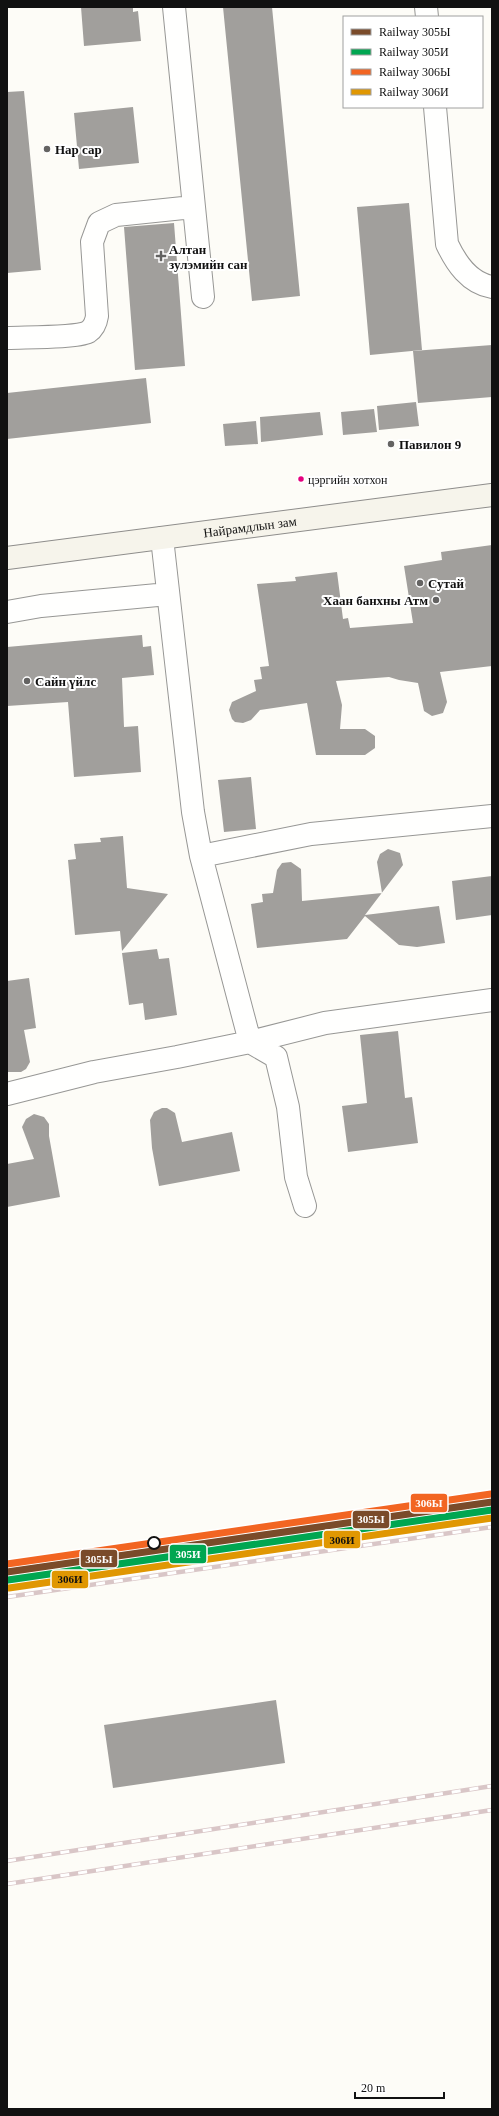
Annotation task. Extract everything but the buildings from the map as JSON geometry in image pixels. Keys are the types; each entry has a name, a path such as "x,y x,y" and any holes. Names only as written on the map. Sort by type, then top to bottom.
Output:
{"main road":[{"name":"Найрамдлын зам","path":"7,558 492,495"}],"street":[{"path":"174,7 203,297"},
{"path":"435,108 447,244 456,262 470,276 492,287"},
{"path":"7,338 61,335 89,331 95,325 97,316 92,242 99,223 116,215 193,207"},
{"path":"162,538 193,812 201,856 250,1042 276,1058 288,1107 296,1177 305,1206"},
{"path":"7,612 41,606 168,594"},
{"path":"201,856 311,834 492,816"},
{"path":"7,1094 94,1072 177,1058 250,1042 325,1023 492,1000"}],"railway":[{"path":"7,1597 492,1527"},
{"path":"7,1861 492,1786"},
{"path":"7,1884 492,1810"}],"rail line":[{"name":"306Ы","path":"7,1564 491,1494"},
{"name":"305Ы","path":"7,1572 492,1502"},
{"name":"305И","path":"8,1580 492,1510"},
{"name":"306И","path":"9,1588 492,1518"}],"place":[{"name":"Нар сар","path":"47,149"},
{"name":"Алтан зулэмийн сан","path":"161,256"},
{"name":"Павилон 9","path":"391,444"},
{"name":"цэргийн хотхон","path":"301,479"},
{"name":"Сутай","path":"420,583"},
{"name":"Хаан банхны Атм","path":"436,600"},
{"name":"Сайн үйлс","path":"27,681"}]}
